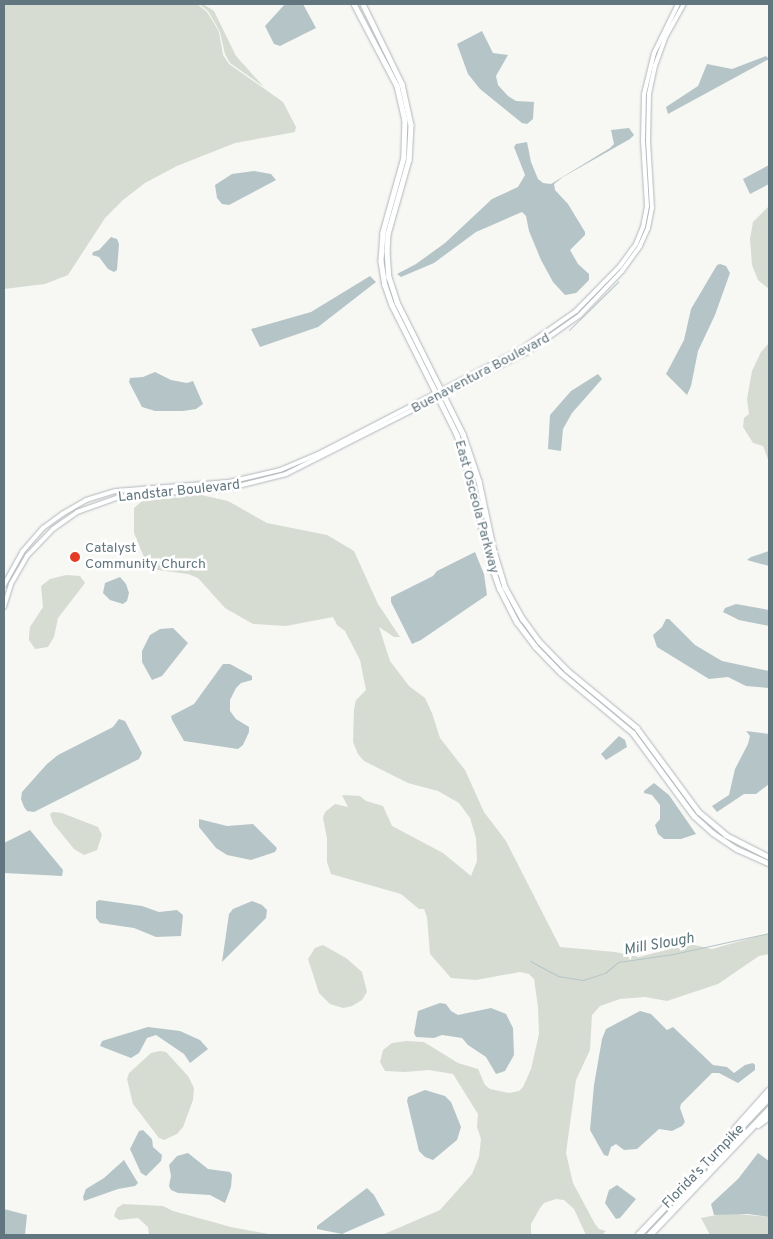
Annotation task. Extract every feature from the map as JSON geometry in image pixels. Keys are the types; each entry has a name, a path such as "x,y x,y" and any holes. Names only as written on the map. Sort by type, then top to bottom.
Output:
{"highway":[{"path":"686,1185 769,1091"},
{"name":"Florida's Turnpike","path":"639,1235 769,1098"},
{"name":"Florida's Turnpike","path":"650,1235 769,1110"},
{"path":"748,1132 769,1117"}],"main road":[{"name":"East Osceola Parkway","path":"354,4 396,86 405,120 404,157 383,232 381,261 388,296 439,390 445,395 459,424 474,466 498,565 513,602 523,619 550,654 644,736 691,803 708,820 740,844 769,857"},
{"name":"East Osceola Parkway","path":"363,4 402,84 410,115 409,160 387,241 388,268 392,287 403,316 439,390 439,397 468,468 487,552 500,589 517,622 534,646 561,673 636,736 686,806 703,824 737,849 769,863"},
{"name":"Buenaventura Boulevard","path":"312,460 439,390 523,348 560,324 595,294 632,249 643,227 647,206 642,118 647,79 661,35 678,4"},
{"name":"Buenaventura Boulevard","path":"312,460 526,353 563,328 611,284 636,253 644,237 652,208 647,117 652,79 665,38 684,4"},
{"path":"381,261 392,287"},
{"name":"Landstar Boulevard","path":"4,585 22,552 44,528 62,514 86,500 121,490 246,480 312,460"},
{"name":"Landstar Boulevard","path":"4,607 11,584 27,556 52,528 77,512 102,502 127,496 252,484 286,474 312,460"},
{"path":"580,688 591,690"},
{"path":"590,696 601,697"}],"shaded area":[{"path":"4,4 197,4 207,12 219,32 223,55 229,64 283,102 296,127 295,132 235,143 177,166 145,183 123,200 105,218 68,275 45,284 4,289"},
{"path":"199,4 203,4 214,11 236,56 264,87 230,63 225,54 220,32 208,11"},
{"path":"285,4 303,4 316,28 280,46 274,44 265,26"},
{"path":"482,31 493,53 508,55 496,76 498,85 508,96 516,101 534,102 533,119 527,124 522,123 480,89 468,74 457,44"},
{"path":"766,56 769,59 668,114 666,107 698,86 707,64 732,69"},
{"path":"629,128 634,135 630,139 554,184 555,190 568,204 585,232 585,235 570,250 578,264 589,274 589,280 576,293 565,295 553,282 541,260 529,231 526,216 522,212 476,232 434,263 401,277 397,274 416,264 445,243 492,199 518,187 525,175 514,147 516,144 527,142 531,162 538,179 543,183 551,184 610,148 614,144 611,130"},
{"path":"769,165 769,184 750,194 743,179"},
{"path":"254,171 271,174 276,180 229,205 222,204 217,198 215,185 232,174"},
{"path":"769,206 769,289 758,280 752,265 750,239 753,222"},
{"path":"111,237 117,239 119,244 117,270 114,272 108,269 99,257 92,255"},
{"path":"717,265 726,266 730,273 715,315 698,351 691,386 687,395 666,374 684,340 691,309"},
{"path":"370,276 376,282 318,327 260,347 251,329 311,312"},
{"path":"769,343 769,462 763,446 753,443 743,427 744,418 749,414 747,399 752,371 761,352"},
{"path":"155,372 171,380 187,383 193,381 203,404 196,409 183,411 155,411 142,407 129,382 130,378 143,377"},
{"path":"598,374 602,379 572,413 563,429 561,451 548,449 550,415 571,391"},
{"name":"Mill Slough","path":"201,495 228,501 267,523 327,535 354,551 378,604 400,637 394,637 379,627 390,661 409,686 425,698 440,738 465,770 484,812 506,841 560,947 615,952 639,957 690,944 712,949 769,933 769,954 759,956 718,984 667,1001 645,997 620,999 600,1006 592,1015 590,1050 576,1080 566,1153 573,1183 595,1224 599,1229 606,1231 602,1235 586,1235 574,1209 564,1200 556,1199 544,1203 540,1208 531,1224 531,1235 382,1235 440,1210 472,1174 479,1157 481,1139 477,1127 478,1114 453,1074 429,1070 385,1071 380,1062 383,1050 392,1043 406,1041 424,1042 458,1063 478,1069 485,1085 490,1089 509,1093 519,1091 523,1087 531,1069 539,1034 534,979 529,974 520,972 476,980 451,978 430,954 427,917 424,909 419,909 401,894 331,874 327,862 327,838 323,818 325,812 335,804 348,807 342,795 360,796 366,801 383,806 392,826 443,853 471,876 477,861 476,838 470,818 459,803 438,791 408,783 364,761 358,754 353,742 354,709 356,700 366,690 360,660 345,631 337,625 333,617 286,626 253,624 225,608 198,578 188,574 158,570 146,562 134,533 134,508 142,501"},
{"path":"769,551 769,566 747,560 751,557"},
{"path":"475,552 484,574 487,595 421,640 412,644 391,602 391,597"},
{"path":"66,575 80,576 85,583 58,618 54,637 48,647 35,649 29,640 29,636 30,627 43,607 41,586 50,579"},
{"path":"120,577 126,584 129,593 127,601 123,604 110,600 103,593 105,583"},
{"path":"736,604 769,610 769,626 739,620 723,612 725,608"},
{"path":"666,619 669,619 695,645 722,661 769,671 769,688 746,686 728,677 709,679 657,647 653,635 662,627"},
{"path":"173,628 188,643 162,676 152,680 142,662 142,651 150,635 160,629"},
{"path":"223,664 230,664 252,676 252,680 241,683 236,688 230,700 230,711 236,719 249,727 249,732 243,745 238,749 184,741 171,716 194,704"},
{"path":"119,719 125,721 142,753 139,759 34,812 27,811 21,799 22,792 47,764 58,755 113,727"},
{"path":"746,731 769,734 769,784 756,794 744,794 717,812 712,806 729,795 735,769 748,744 750,736"},
{"path":"619,736 625,740 627,747 606,760 601,754"},
{"path":"654,783 669,795 696,834 681,839 664,839 658,834 655,825 660,819 660,805 652,795 644,793"},
{"path":"53,812 62,813 98,827 102,835 97,850 84,855 74,849 53,823 50,814"},
{"path":"199,819 227,826 253,824 277,848 275,852 251,860 227,855 216,848 199,827"},
{"path":"30,830 63,870 62,876 4,873 4,843"},
{"path":"99,900 142,906 159,912 177,910 183,915 181,936 156,937 134,928 100,923 96,918 96,902"},
{"path":"252,901 262,905 267,910 266,918 222,962 229,914 233,909"},
{"path":"323,945 346,958 362,972 367,992 362,1000 352,1006 343,1008 330,1004 319,993 308,959 315,948"},
{"path":"440,1003 446,1004 451,1011 458,1015 491,1008 506,1014 513,1028 514,1055 505,1071 496,1074 486,1057 468,1045 462,1038 442,1035 434,1038 416,1037 414,1033 418,1011"},
{"path":"640,1011 651,1014 667,1030 673,1027 713,1065 727,1067 734,1073 745,1065 753,1063 755,1070 738,1083 719,1073 712,1073 681,1104 680,1108 685,1122 682,1126 672,1131 659,1129 637,1149 624,1150 616,1144 611,1147 608,1156 604,1155 590,1130 594,1085 602,1039 606,1029"},
{"path":"148,1027 180,1031 200,1040 208,1049 190,1063 184,1054 156,1035 147,1038 139,1053 131,1058 100,1046 102,1041"},
{"path":"166,1052 188,1076 194,1088 193,1100 183,1127 177,1134 164,1140 159,1138 133,1104 127,1079 129,1073 151,1053"},
{"path":"425,1090 445,1096 451,1102 461,1127 457,1140 433,1160 425,1157 419,1151 407,1101 408,1097"},
{"path":"143,1130 152,1139 153,1147 162,1155 161,1161 146,1176 141,1173 130,1149 139,1131"},
{"path":"188,1153 208,1169 230,1172 232,1175 231,1187 225,1203 210,1195 178,1193 171,1190 169,1186 171,1176 169,1165 177,1156"},
{"path":"758,1153 769,1161 769,1217 748,1214 714,1215 711,1204 738,1179"},
{"path":"124,1160 138,1183 135,1186 118,1189 84,1201 83,1197 86,1189 104,1178"},
{"path":"617,1185 636,1199 620,1218 616,1219 605,1203 609,1190"},
{"path":"367,1188 374,1195 385,1215 342,1234 317,1229 317,1226"},
{"path":"123,1204 163,1206 173,1211 231,1227 274,1235 149,1235 148,1227 138,1218 119,1220 114,1216 117,1208"},
{"path":"4,1209 27,1215 25,1235 4,1235"},
{"path":"727,1213 769,1217 769,1235 710,1235 701,1218"}],"waterway":[{"path":"569,330 618,282"},
{"name":"Mill Slough","path":"530,961 558,976 583,980 605,973 618,962 673,954 769,933"}],"place":[{"name":"Catalyst Community Church","path":"75,557"}]}
